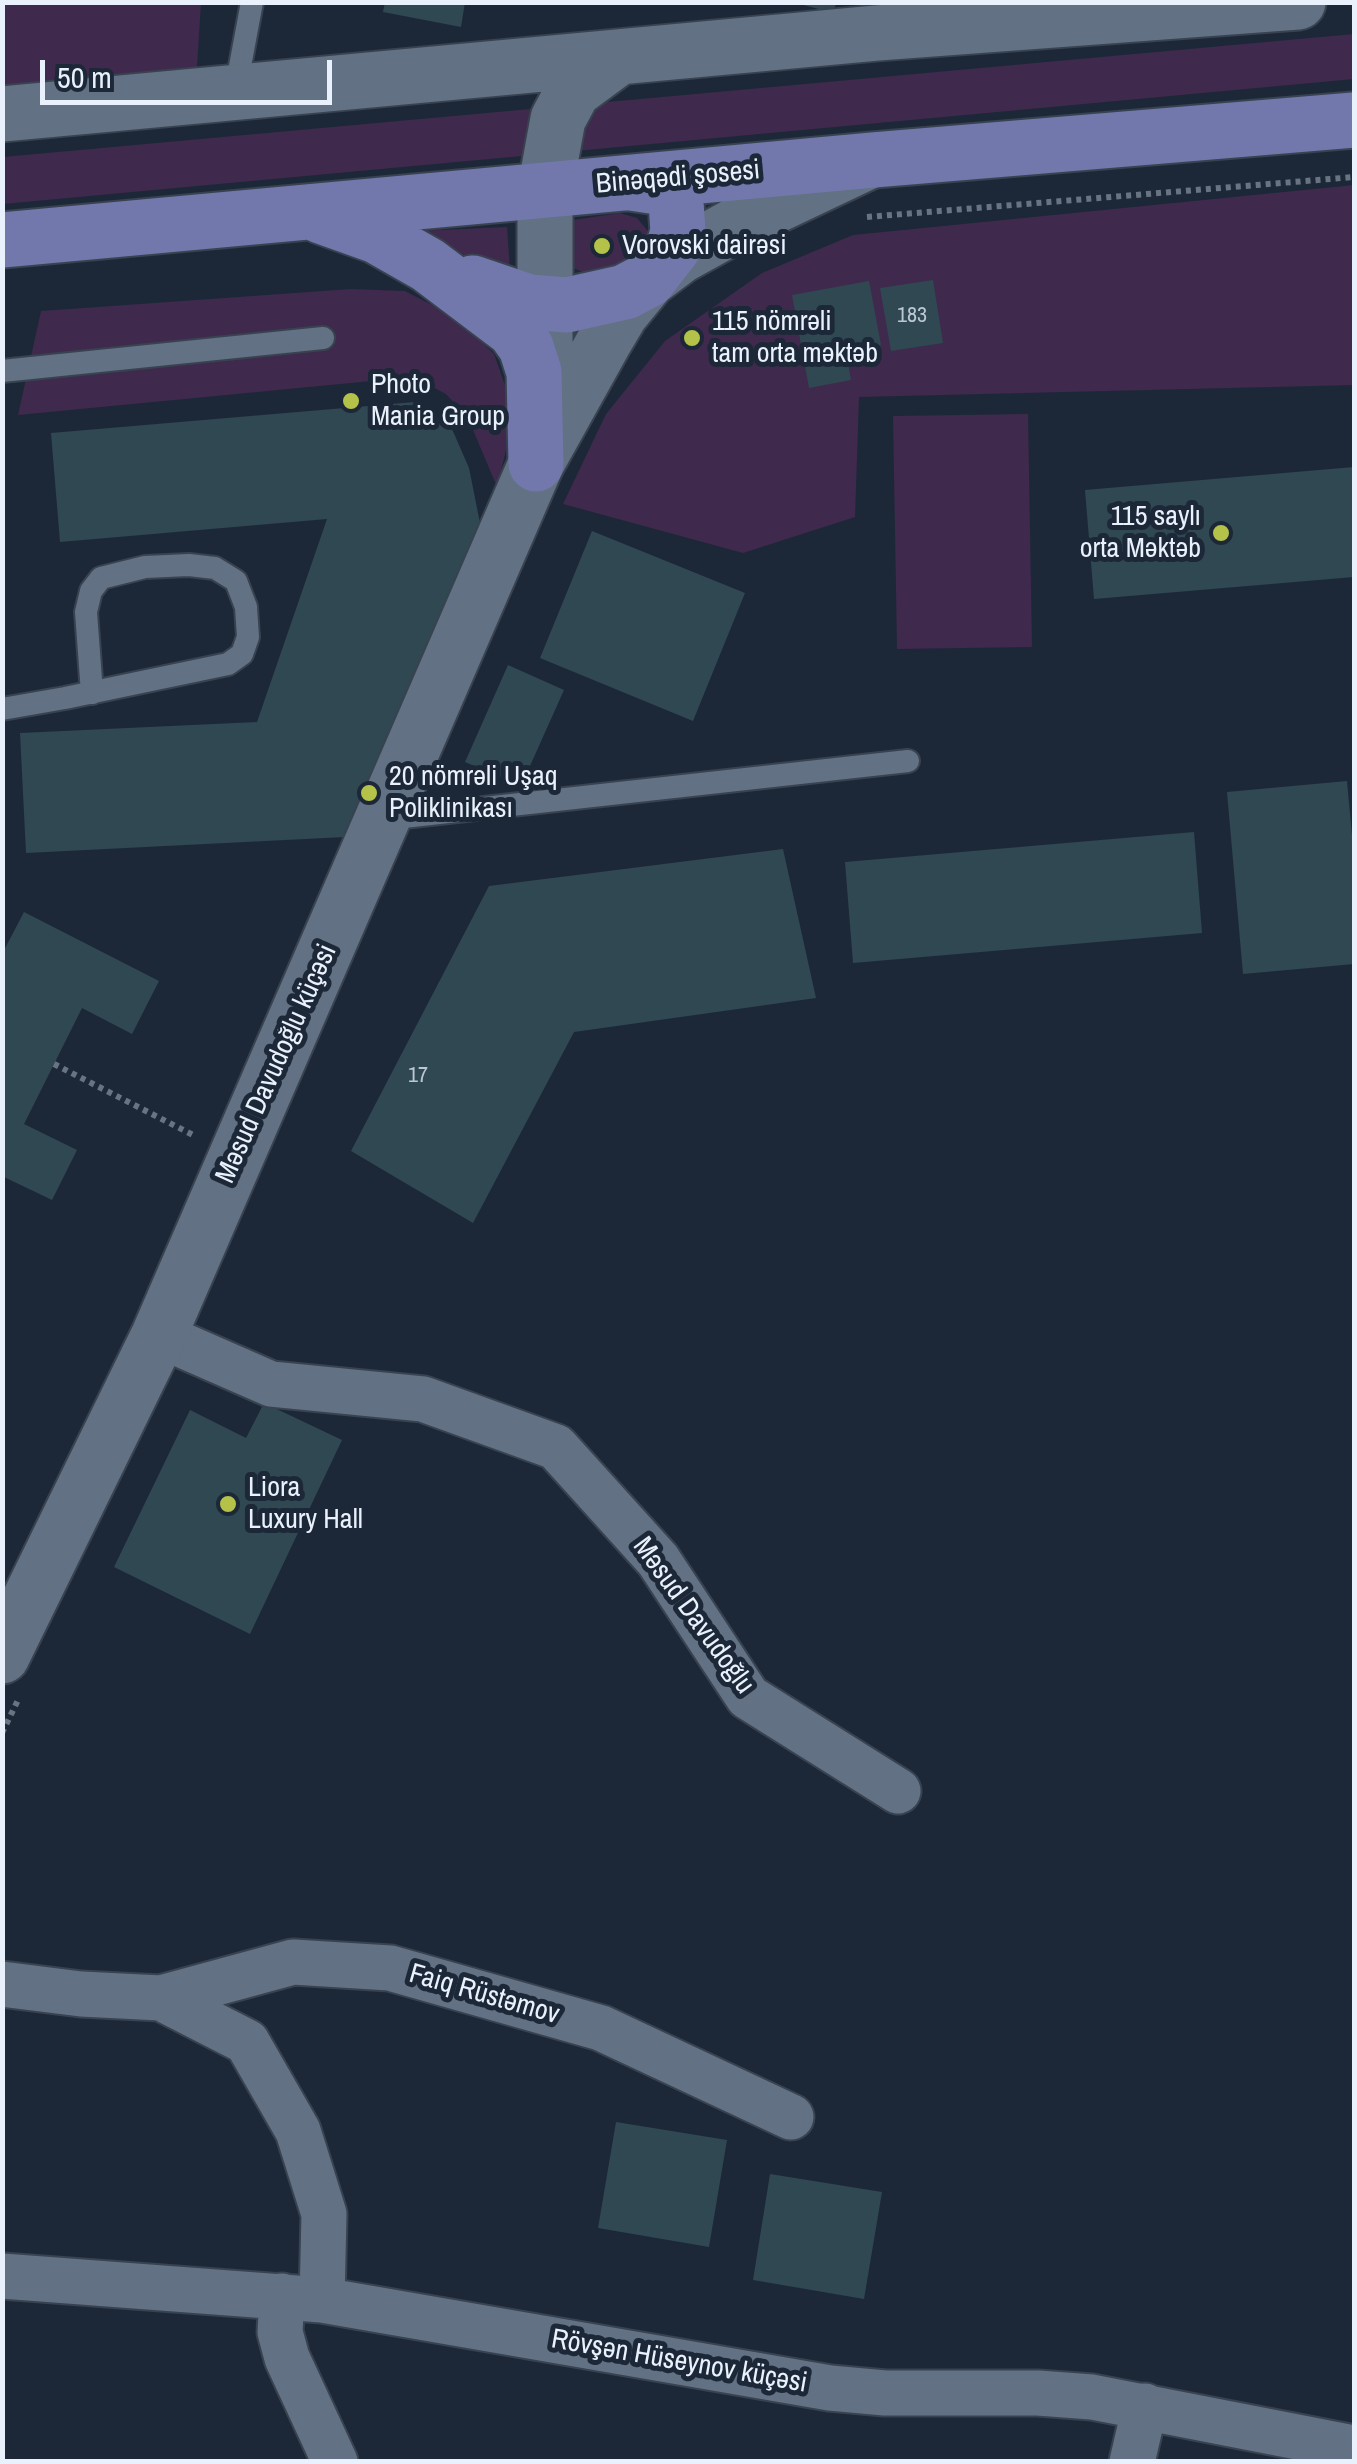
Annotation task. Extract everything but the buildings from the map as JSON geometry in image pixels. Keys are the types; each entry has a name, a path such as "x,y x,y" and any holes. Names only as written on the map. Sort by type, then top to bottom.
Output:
{"main road":[{"name":"Binəqədi şosesi","path":"2,240 304,212 545,212 631,183 1354,120"},
{"path":"428,265 509,297 546,305 626,289 673,248 678,232 676,202 658,187 631,183"},
{"path":"304,212 378,236 428,265 514,330 526,347 534,372 536,464"}],"street":[{"path":"2,114 619,57 879,18 1298,2"},
{"path":"536,464 544,393 545,212 558,119 573,91 619,57"},
{"path":"545,212 554,266 564,280 578,292 626,289 720,233 872,160"},
{"path":"536,464 613,326 626,289"},
{"name":"Məsud Davudoğlu küçəsi","path":"2,1656 159,1335 536,464"},
{"name":"Məsud Davudoğlu","path":"159,1335 270,1384 423,1399 556,1448 658,1560 748,1697 898,1791"},
{"name":"Faiq Rüstəmov","path":"2,1984 81,1994 161,1998 293,1962 390,1968 601,2028 791,2117"},
{"name":"Faiq Rüstəmov","path":"161,1998 247,2042 298,2131 324,2214 302,2298 280,2332 287,2358 335,2462"},
{"name":"Rövşən Hüseynov küçəsi","path":"2,2276 302,2298 830,2388 885,2393 1038,2393 1145,2406 1354,2448"},
{"path":"1132,2462 1145,2406"}],"lane":[{"path":"235,93 252,2"},
{"path":"2,371 323,338"},
{"path":"2,710 92,692 228,664 242,654 248,637 246,607 236,581 215,568 189,565 145,568 101,578 90,591 86,612 92,692"},
{"path":"385,819 908,761"}],"path":[{"path":"870,216 1354,177"},
{"path":"54,1064 237,1157"}],"shaded area":[{"path":"3,3 201,3 196,83 3,93"},
{"path":"1354,34 1354,79 3,204 3,157"},
{"path":"1354,185 1354,385 859,397 855,517 743,553 563,504 606,414 665,341 762,273 853,235"},
{"path":"620,213 637,218 647,230 650,250 642,265 588,274 568,266 561,233 573,220"},
{"path":"507,227 510,270 395,232"},
{"path":"351,289 405,291 459,319 494,354 515,414 497,487 468,418 446,394 413,377 18,415 41,311"},
{"path":"1028,414 1032,647 897,649 893,416"}],"place":[{"name":"Vorovski dairəsi","path":"602,246"},
{"name":"115 nömrəli tam orta məktəb","path":"692,338"},
{"name":"Photo Mania Group","path":"351,401"},
{"name":"115 saylı orta Məktəb","path":"1221,533"},
{"name":"20 nömrəli Uşaq Poliklinikası","path":"369,793"},
{"name":"Liora Luxury Hall","path":"228,1504"}]}
